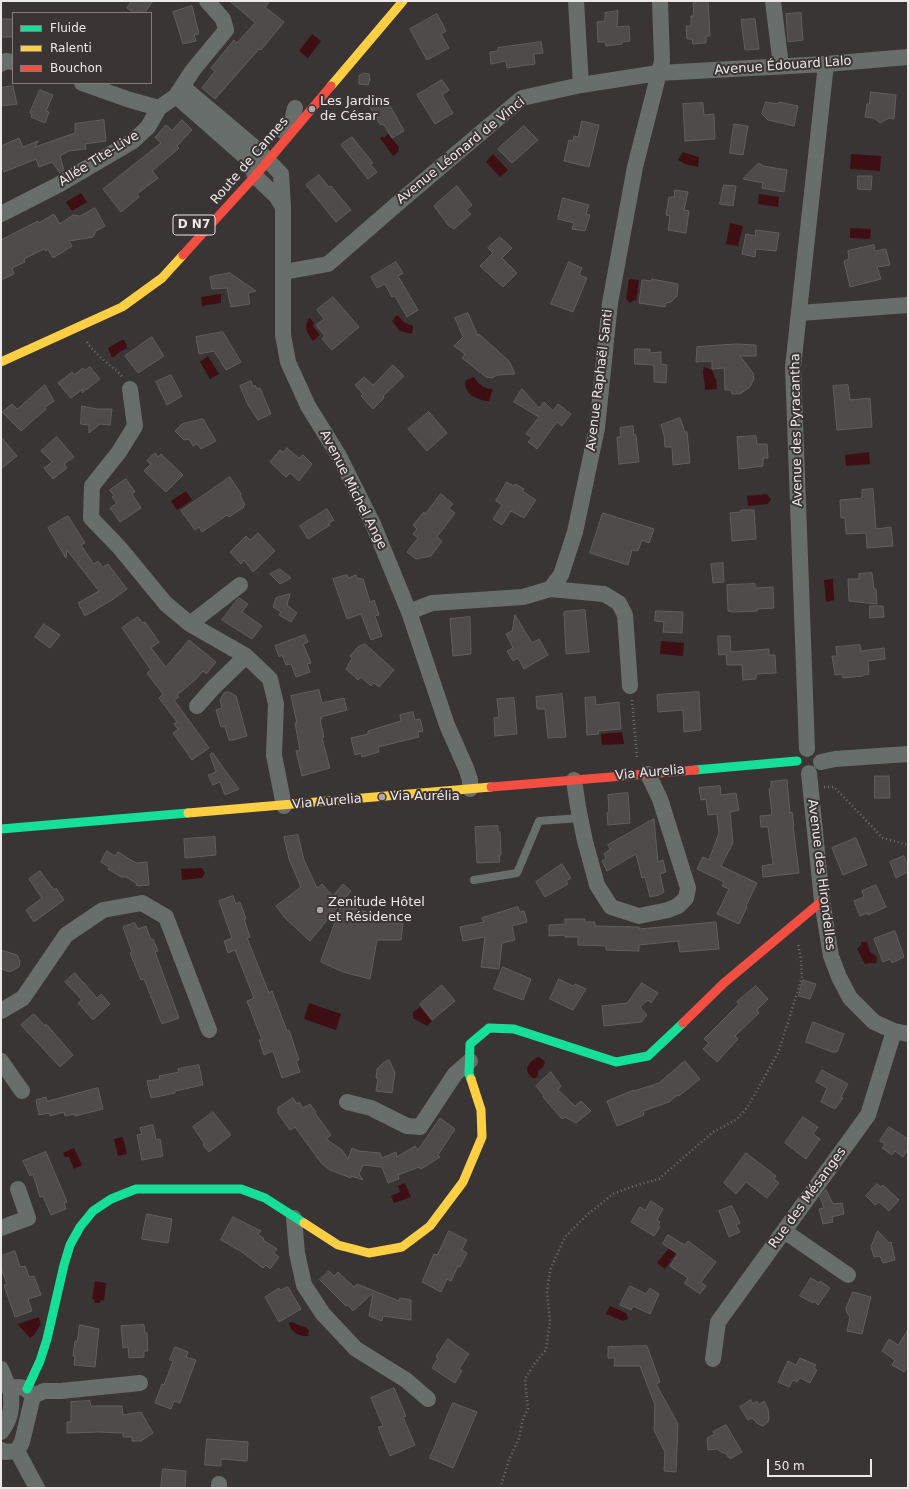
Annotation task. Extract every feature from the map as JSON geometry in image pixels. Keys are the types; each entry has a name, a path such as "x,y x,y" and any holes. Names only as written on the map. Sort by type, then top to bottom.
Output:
{"street":[{"path":"180,91 192,70 226,30 223,19 207,1"},
{"name":"Route de Cannes","path":"257,160 403,1"},
{"path":"576,1 580,85"},
{"name":"Avenue Raphaël Santi","path":"550,589 561,575 577,524 597,428 610,303 635,166 662,61 660,1"},
{"path":"773,1 781,66"},
{"name":"Avenue Édouard Lalo","path":"658,73 826,64 908,56"},
{"path":"1,64 6,61 12,62"},
{"name":"Avenue des Pyracantha","path":"807,749 794,367 826,64"},
{"name":"Avenue Léonard de Vinci","path":"284,272 328,264 522,98 580,85 658,73"},
{"path":"85,84 130,100 159,108"},
{"name":"Allée Tite-Live","path":"1,214 58,185 133,141 148,127 159,108 180,91"},
{"name":"Avenue Michel Ange","path":"180,91 257,160 276,196 284,207 283,335 288,362 308,406 338,456 373,524 409,612 447,725 466,768 470,780 470,789"},
{"path":"212,224 220,206 257,160 292,121 298,104"},
{"name":"Route de Cannes","path":"272,135 298,104"},
{"name":"Route de Cannes","path":"1,362 122,307 162,278 212,224"},
{"name":"Route de Cannes","path":"77,327 115,299"},
{"path":"800,313 908,305"},
{"path":"130,389 135,426 119,452 92,486 92,518 119,546 166,604 190,624 246,656 270,679 276,704 274,755 284,806"},
{"path":"190,624 240,585"},
{"path":"409,612 432,603 523,597 550,589 604,594 619,603 625,615 630,686"},
{"path":"197,706 246,656"},
{"path":"807,749 814,750 819,755 821,762 817,770 809,773 800,770 797,762 800,753 807,749"},
{"path":"821,762 834,759 908,754"},
{"name":"Via Aurelia","path":"1,829 797,762"},
{"name":"Avenue des Hirondelles","path":"809,773 822,901 831,956 839,977 850,998 874,1022 901,1033"},
{"path":"574,780 580,818 597,885 610,907 639,916 668,910 678,906 686,898 688,888 660,799 648,774"},
{"path":"17,1451 22,1442 30,1392 49,1333 63,1268 70,1246 82,1223 105,1202 120,1194 136,1189 240,1189 265,1198 338,1245 369,1253 402,1247 430,1226 463,1182 482,1137 481,1110 469,1074 470,1044 489,1028 514,1029 616,1062 648,1056 724,983 822,901"},
{"path":"1,1012 24,998 66,935 103,910 142,903 166,917 209,1030"},
{"name":"Rue des Mésanges","path":"713,1358 718,1322 868,1115 901,1033"},
{"path":"1,1061 22,1092"},
{"path":"347,1102 371,1108 407,1126 420,1127 455,1074 470,1061"},
{"path":"1,1228 28,1218 18,1189"},
{"path":"294,1218 297,1253 304,1285 323,1314 356,1349 406,1380 428,1399"},
{"path":"784,1230 848,1275"},
{"path":"1,1368 11,1393"},
{"path":"1,1432 6,1426 11,1408 12,1388 20,1386 30,1392 61,1391 140,1383"},
{"path":"1,1450 4,1452 17,1451"},
{"path":"17,1451 37,1488"}],"lane":[{"path":"474,880 517,873 539,821 580,818"}],"path":[{"path":"77,327 92,349 107,364 116,368 130,389"},
{"path":"630,686 637,757"},
{"path":"811,798 822,787 834,787 884,838 908,845"},
{"path":"500,1488 509,1460 519,1438 523,1419 528,1409 525,1379 546,1350 550,1322 547,1291 550,1270 565,1237 613,1194 659,1179 713,1132 736,1120 747,1108 778,1053 802,977 798,944 800,940"}],"shaded area":[{"path":"312,34 321,41 308,58 299,51"},
{"path":"388,134 399,147 398,152 393,156 380,138 382,136 384,138"},
{"path":"683,152 699,157 698,167 685,164 678,160"},
{"path":"493,154 508,170 500,177 486,162"},
{"path":"851,154 881,156 880,171 850,169"},
{"path":"81,193 87,202 72,211 66,202"},
{"path":"759,194 779,197 778,207 758,204"},
{"path":"730,223 743,226 738,246 726,244"},
{"path":"850,228 871,229 870,239 850,238"},
{"path":"629,279 639,280 636,301 634,300 630,303 626,299"},
{"path":"221,294 221,303 202,306 201,297"},
{"path":"397,315 405,323 413,326 412,334 400,331 392,321"},
{"path":"309,318 314,323 313,326 320,335 313,341 306,330 306,325"},
{"path":"124,340 127,348 112,357 108,348"},
{"path":"208,356 219,374 210,379 200,362"},
{"path":"704,367 712,370 716,380 717,389 705,390 703,373"},
{"path":"474,377 482,386 493,389 489,401 476,398 466,389 466,380"},
{"path":"869,452 870,464 846,466 845,455"},
{"path":"186,491 192,500 177,510 171,501"},
{"path":"767,494 771,499 768,504 748,506 747,496"},
{"path":"833,579 834,600 828,602 826,601 824,580"},
{"path":"661,641 684,643 683,656 660,654"},
{"path":"622,732 624,744 602,745 601,734"},
{"path":"202,868 205,873 202,878 182,880 181,869"},
{"path":"861,942 867,942 870,952 877,957 876,963 865,964 857,949 861,945"},
{"path":"309,1003 341,1014 336,1030 304,1019"},
{"path":"420,1007 432,1021 427,1026 413,1018 413,1012"},
{"path":"538,1057 545,1062 543,1067 538,1071 536,1078 533,1078 527,1070 531,1061"},
{"path":"123,1137 127,1154 118,1156 114,1139"},
{"path":"74,1148 82,1165 74,1169 69,1157 65,1157 63,1153"},
{"path":"405,1183 411,1197 394,1203 391,1196 400,1192 398,1186"},
{"path":"669,1248 676,1253 665,1269 657,1263"},
{"path":"95,1281 106,1283 104,1301 101,1300 100,1303 95,1303 94,1299 92,1299"},
{"path":"610,1306 626,1313 628,1319 623,1321 606,1314"},
{"path":"39,1317 41,1324 34,1335 30,1338 18,1324"},
{"path":"292,1322 306,1327 309,1331 308,1336 299,1335 293,1331 289,1323"}],"building":[{"path":"132,1 153,1 145,12 133,12 127,8"},
{"path":"230,1 270,1 265,7 284,22 261,50 259,49 215,99 202,88 215,71 211,68 234,40 237,43 255,23"},
{"path":"695,1 708,1 710,36 706,36 706,43 693,44 692,39 687,39 686,26 691,26 691,16 694,16 693,3 695,3"},
{"path":"192,6 199,34 194,35 196,41 183,44 173,12"},
{"path":"618,11 617,27 629,26 630,41 622,42 622,44 606,46 605,42 598,42 597,22 605,21 605,13"},
{"path":"801,13 803,40 788,42 786,14"},
{"path":"437,14 446,31 441,34 449,48 427,60 410,29"},
{"path":"1,19 12,19 12,37 2,37"},
{"path":"755,19 759,49 745,50 741,20"},
{"path":"541,42 543,53 534,54 535,64 507,68 506,61 491,64 490,52 498,51 498,48"},
{"path":"364,73 369,74 370,79 368,85 359,84 359,76"},
{"path":"442,80 449,90 442,95 453,113 435,124 417,95"},
{"path":"13,86 17,104 1,106 1,88"},
{"path":"40,90 53,95 46,111 49,112 45,123 31,117 32,114 30,113"},
{"path":"871,92 896,95 894,119 889,118 880,123 874,118 865,117"},
{"path":"385,98 404,131 392,138 384,125 380,124 370,107"},
{"path":"766,102 778,104 779,102 798,106 794,126 768,120 762,114"},
{"path":"703,103 704,115 714,114 715,139 685,141 683,104"},
{"path":"104,120 106,141 85,144 86,149 69,151 60,156 64,170 60,173 52,162 39,167 36,159 4,172 1,165 1,146 19,138 23,147 38,141 35,147 75,133 75,124"},
{"path":"182,120 192,130 177,146 179,148 152,171 158,178 137,194 139,197 121,212 103,189 161,143 155,137 166,125 172,130"},
{"path":"582,121 599,125 589,167 564,161 569,140 573,141 574,136 578,137"},
{"path":"734,124 748,126 743,155 730,153"},
{"path":"524,126 538,140 512,163 498,149"},
{"path":"352,137 373,163 370,164 377,172 368,179 341,145"},
{"path":"759,163 763,166 787,170 784,192 762,188 763,183 743,179"},
{"path":"319,175 329,187 331,186 351,210 336,222 306,185"},
{"path":"858,176 872,176 871,190 858,189"},
{"path":"724,185 736,186 733,206 720,204"},
{"path":"457,186 472,205 466,210 471,214 454,229 448,225 434,206"},
{"path":"675,190 688,192 684,210 689,211 686,233 668,230 670,216 666,215 669,197 674,197"},
{"path":"563,198 589,205 586,214 590,215 585,231 572,229 574,223 558,219"},
{"path":"95,208 105,226 96,231 93,237 69,241 72,246 53,258 48,249 46,251 44,249 24,259 25,262 12,268 14,274 1,280 1,240 38,221 39,223 54,214 60,224 73,215 80,216"},
{"path":"756,230 779,233 776,251 756,249 755,257 742,254 746,234 755,236"},
{"path":"500,237 512,248 502,258 517,273 503,287 480,266 493,253 488,248"},
{"path":"874,245 875,251 886,249 890,265 877,267 881,279 850,287 844,261 849,259 848,251"},
{"path":"396,262 403,273 398,276 418,310 407,317 395,296 392,297 385,284 377,288 371,277"},
{"path":"569,262 582,268 579,275 587,278 573,312 551,304"},
{"path":"230,273 256,291 248,293 250,304 231,307 227,288 212,289 210,277"},
{"path":"652,279 678,284 677,296 671,302 666,303 665,307 639,303 642,280 651,281"},
{"path":"333,297 359,327 332,350 322,339 325,336 316,325 324,319 317,310"},
{"path":"468,313 478,336 479,334 509,361 515,374 497,375 492,378 486,377 462,358 465,354 454,346 463,337 455,318"},
{"path":"223,332 241,362 226,370 214,351 199,354 196,337"},
{"path":"152,337 164,356 138,373 125,356"},
{"path":"736,344 756,345 756,356 740,356 753,373 754,379 750,387 740,394 732,394 731,390 725,390 724,368 712,369 712,361 696,362 697,347"},
{"path":"635,349 650,349 650,353 661,352 661,364 667,365 666,383 654,382 654,365 635,364"},
{"path":"393,365 404,376 383,396 384,398 373,409 361,396 363,394 355,385 364,377 373,385"},
{"path":"90,367 100,379 82,393 83,389 71,398 58,383 72,372 74,375 83,368 85,370"},
{"path":"171,375 182,396 167,405 156,382"},
{"path":"251,381 253,387 255,385 257,389 260,388 271,414 258,420 248,405 240,386"},
{"path":"45,385 54,401 44,408 46,409 21,431 2,412 12,404 17,409"},
{"path":"848,385 850,400 870,398 872,427 837,430 833,386"},
{"path":"522,389 539,408 544,402 553,411 558,404 571,414 562,426 557,422 537,449 528,442 532,438 526,434 539,417 514,402"},
{"path":"82,406 97,409 112,409 110,425 100,424 89,433 89,425 81,424"},
{"path":"429,412 447,433 427,451 408,429"},
{"path":"680,418 685,432 687,432 690,463 673,465 672,447 665,447 661,425"},
{"path":"203,419 216,441 201,449 197,444 193,446 189,439 184,440 175,431 182,424"},
{"path":"633,426 634,435 636,435 639,462 619,464 617,437 621,437 620,428"},
{"path":"756,436 757,444 767,444 768,458 763,458 763,466 739,469 737,437"},
{"path":"1,437 17,456 1,469"},
{"path":"57,437 74,457 64,464 67,468 53,479 44,468 52,462 41,451"},
{"path":"287,448 299,458 303,455 312,464 299,481 290,473 286,477 270,462 280,450 283,452"},
{"path":"155,453 158,457 161,454 183,475 166,492 144,471 151,464 147,461"},
{"path":"230,477 241,494 240,495 245,505 243,506 244,507 229,517 227,515 202,532 199,527 195,530 181,511"},
{"path":"126,479 135,492 132,494 141,508 120,522 110,508 117,503 112,497 114,496 110,490"},
{"path":"507,482 524,489 522,491 536,500 524,518 511,511 502,525 493,519 502,505 496,501"},
{"path":"873,489 876,529 891,527 893,546 867,548 866,533 846,534 845,518 841,518 840,500 862,498 862,490"},
{"path":"441,494 453,504 449,508 455,513 437,537 442,541 431,556 416,559 407,552 418,538 413,534 417,529 413,525 424,512 425,514"},
{"path":"327,509 334,520 328,524 330,525 308,539 300,526"},
{"path":"741,510 754,510 756,539 732,541 730,513 741,512"},
{"path":"603,513 654,529 649,543 642,540 638,551 632,550 628,565 590,553"},
{"path":"68,516 85,543 81,545 94,564 98,561 103,567 108,564 127,589 85,616 78,603 99,591 67,550 66,558 48,528"},
{"path":"258,533 275,551 253,572 244,560 241,564 230,552 246,536 250,540"},
{"path":"723,563 724,582 713,583 711,564"},
{"path":"280,569 291,578 280,584 270,574"},
{"path":"872,573 874,589 876,589 877,604 849,601 848,579 859,579 859,574"},
{"path":"347,575 348,578 356,575 357,578 363,579 370,602 374,600 379,615 375,616 382,636 371,640 361,614 347,619 333,579"},
{"path":"755,584 755,588 773,587 774,608 757,609 757,611 728,611 727,585"},
{"path":"290,594 287,605 297,613 291,622 279,615 281,612 273,607 276,598"},
{"path":"239,598 248,604 242,612 262,626 252,639 222,620"},
{"path":"870,606 883,606 884,617 870,618"},
{"path":"585,610 589,652 566,654 564,612"},
{"path":"656,611 683,612 682,633 663,632 664,622 655,621"},
{"path":"515,615 532,643 539,639 548,655 524,669 518,658 513,661 507,651 513,648 506,634 512,631"},
{"path":"138,617 143,623 145,622 159,642 151,648 166,667 189,640 216,662 206,674 203,671 177,695 179,697 174,700 209,748 192,760 173,733 178,729 174,724 177,722 159,698 163,694 147,673 151,670 122,628"},
{"path":"470,617 471,654 453,656 450,619"},
{"path":"44,624 60,635 50,648 35,637"},
{"path":"305,635 308,642 303,644 311,663 307,664 310,672 296,677 291,664 286,665 282,655 279,657 275,646"},
{"path":"718,636 730,636 731,652 769,649 769,655 775,655 776,673 756,674 756,679 743,680 742,665 727,665 726,654 719,655"},
{"path":"365,644 394,670 379,687 374,683 371,686 361,677 358,680 346,669 352,658 350,656 358,647"},
{"path":"860,645 861,651 884,648 885,659 868,661 869,674 863,676 843,678 842,674 835,675 832,656 837,656 836,647"},
{"path":"319,690 322,703 344,698 347,710 321,717 322,719 320,719 324,737 322,738 330,768 302,776 296,751 300,750 295,723 297,723 291,696"},
{"path":"229,692 236,696 247,736 233,740 229,740 225,726 221,727 216,710 222,708 220,700 224,693"},
{"path":"699,692 701,730 684,732 683,710 658,712 657,695"},
{"path":"562,694 566,737 548,738 545,709 537,709 536,697"},
{"path":"595,697 596,705 619,702 621,729 598,731 599,734 587,735 585,698"},
{"path":"514,698 517,734 495,736 494,718 499,717 497,699"},
{"path":"413,712 415,720 420,719 423,731 418,732 419,737 378,747 379,752 362,757 361,753 355,755 351,738 368,734 368,731 401,721 400,715"},
{"path":"213,753 239,789 225,795 220,782 213,785 208,775 216,772 210,755"},
{"path":"875,776 889,776 890,798 875,798"},
{"path":"787,780 790,813 792,812 799,873 763,877 762,866 773,864 768,827 761,827 760,816 772,815 769,789 771,788 771,782"},
{"path":"720,786 721,795 736,793 739,810 730,812 733,843 721,866 757,883 739,924 717,914 729,889 722,886 724,882 697,869 703,857 709,860 719,833 717,814 708,815 706,799 701,800 699,788"},
{"path":"628,793 630,823 608,825 608,795"},
{"path":"654,819 658,862 663,860 666,872 660,874 664,892 650,897 645,877 642,878 636,854 607,871 602,861 606,858 604,854 610,849 608,845"},
{"path":"498,826 498,832 500,832 500,862 477,863 475,827"},
{"path":"298,835 304,860 317,888 322,884 333,896 343,884 351,891 310,941 286,919 276,906 301,887 289,859 284,837"},
{"path":"215,837 216,855 185,858 184,839"},
{"path":"856,838 867,865 843,875 832,848"},
{"path":"107,851 115,856 118,852 136,863 147,862 149,885 137,886 136,883 126,877 121,877 108,869 109,867 101,862"},
{"path":"904,856 908,866 908,872 896,878 890,862"},
{"path":"562,864 571,878 566,881 568,884 545,897 536,882"},
{"path":"40,871 54,890 56,888 64,900 34,922 26,910 42,898 29,879"},
{"path":"876,885 886,907 868,915 867,913 860,916 854,901 864,897 862,891"},
{"path":"233,896 236,904 240,902 250,937 247,938 269,993 272,991 287,1031 289,1030 299,1060 296,1061 300,1072 282,1078 273,1051 264,1055 259,1040 262,1040 247,1001 254,998 235,950 228,953 224,941 232,938 219,901"},
{"path":"342,904 375,915 374,919 403,924 401,940 377,940 370,979 343,972 321,962"},
{"path":"518,907 520,912 524,911 527,922 512,926 515,940 502,943 499,969 481,967 485,937 463,941 460,927 484,922 482,918"},
{"path":"565,919 585,919 585,922 595,922 595,926 639,927 639,929 716,922 719,949 680,952 678,941 639,945 639,951 606,950 606,946 578,945 578,937 565,937 565,935 549,936 549,925 565,924"},
{"path":"135,923 138,929 146,926 151,940 153,939 158,951 155,952 179,1018 162,1024 144,979 141,980 130,953 132,952 123,927"},
{"path":"895,931 904,957 892,963 890,959 883,962 874,939"},
{"path":"1,950 17,955 20,961 19,967 10,972 1,969"},
{"path":"503,967 531,979 523,1000 494,989"},
{"path":"75,973 97,998 101,994 110,1004 93,1020 78,1003 82,1000 65,982"},
{"path":"559,979 573,986 575,984 586,989 573,1010 550,999"},
{"path":"803,980 816,984 810,999 799,996"},
{"path":"642,983 658,993 651,1003 648,1000 640,1007 647,1015 641,1022 604,1026 602,1006 627,1003"},
{"path":"442,985 455,1001 432,1020 420,1004"},
{"path":"756,986 768,999 757,1010 759,1013 735,1036 738,1039 717,1062 703,1049 709,1043 704,1039 739,1004 737,1002"},
{"path":"34,1014 45,1026 46,1024 73,1055 60,1067 21,1025"},
{"path":"813,1022 844,1034 837,1052 832,1052 806,1042"},
{"path":"389,1060 395,1072 392,1093 376,1091 378,1079 376,1078 377,1069"},
{"path":"685,1061 700,1079 669,1102 643,1111 644,1115 617,1126 607,1101 634,1090 659,1083"},
{"path":"199,1065 203,1085 151,1098 147,1081 160,1079 159,1076 179,1072 178,1069"},
{"path":"822,1070 848,1084 841,1097 843,1098 835,1109 821,1102 827,1088 816,1082"},
{"path":"551,1072 561,1086 558,1090 575,1106 581,1101 591,1111 576,1123 565,1117 562,1119 543,1097 544,1096 536,1086"},
{"path":"98,1088 103,1109 75,1116 74,1114 65,1116 64,1112 50,1116 49,1113 39,1115 36,1100 46,1097 47,1101"},
{"path":"293,1098 297,1104 299,1102 303,1108 310,1104 331,1135 326,1139 342,1150 348,1159 352,1148 359,1151 380,1153 382,1158 396,1152 397,1157 415,1146 418,1150 440,1118 455,1129 438,1155 440,1157 421,1169 419,1167 398,1175 399,1179 388,1183 382,1167 363,1165 359,1174 363,1180 351,1176 351,1178 330,1170 322,1164 295,1127 290,1130 278,1113 278,1108"},
{"path":"213,1112 231,1135 209,1152 203,1145 204,1143 193,1127"},
{"path":"803,1117 818,1127 813,1134 820,1139 806,1159 785,1143"},
{"path":"153,1125 156,1140 160,1139 163,1156 142,1160 137,1135 142,1134 140,1128"},
{"path":"889,1127 908,1139 908,1149 903,1157 895,1151 892,1155 882,1148 885,1144 880,1141"},
{"path":"46,1152 67,1202 64,1203 66,1209 51,1215 43,1196 40,1197 33,1174 30,1176 23,1161"},
{"path":"746,1153 776,1176 774,1179 779,1183 767,1198 746,1182 736,1194 724,1183"},
{"path":"877,1184 881,1187 883,1185 899,1200 889,1211 879,1202 875,1205 866,1196"},
{"path":"826,1190 833,1204 842,1203 844,1214 832,1217 833,1222 823,1224 819,1209 824,1208 820,1197"},
{"path":"651,1201 663,1209 657,1220 660,1222 658,1226 660,1227 654,1236 631,1222 640,1207 645,1210"},
{"path":"732,1206 740,1223 736,1225 740,1232 729,1237 719,1211"},
{"path":"147,1214 172,1219 168,1243 142,1239"},
{"path":"233,1217 261,1231 258,1234 264,1239 263,1240 277,1249 274,1253 279,1257 270,1269 266,1265 263,1268 242,1252 221,1240"},
{"path":"449,1231 467,1240 462,1250 467,1253 460,1267 458,1266 451,1281 447,1279 441,1292 422,1282 434,1254 437,1255"},
{"path":"878,1231 889,1243 891,1242 895,1260 883,1263 880,1256 874,1257 871,1247"},
{"path":"668,1235 685,1245 688,1241 716,1262 701,1282 706,1286 700,1294 684,1283 688,1278 670,1266 678,1254 663,1244"},
{"path":"15,1251 20,1267 25,1266 29,1277 34,1276 41,1295 28,1299 32,1311 15,1317 4,1285 7,1284 1,1268 1,1256"},
{"path":"329,1271 334,1276 338,1272 354,1287 357,1284 399,1301 400,1298 411,1300 411,1320 383,1316 382,1321 369,1316 373,1293 353,1311 320,1280"},
{"path":"811,1278 819,1283 820,1281 830,1288 818,1305 814,1301 813,1303 800,1296"},
{"path":"630,1286 646,1294 650,1288 659,1294 650,1314 633,1306 631,1310 620,1305"},
{"path":"288,1287 301,1309 279,1322 265,1297 279,1288 280,1290"},
{"path":"853,1292 871,1297 862,1334 847,1331 850,1317 846,1309"},
{"path":"80,1325 99,1329 95,1367 74,1365 75,1356 73,1356 75,1341 77,1341"},
{"path":"144,1325 145,1333 147,1333 148,1351 144,1351 144,1357 129,1358 128,1347 123,1348 121,1326"},
{"path":"908,1330 908,1366 904,1372 892,1365 895,1360 882,1351 889,1339 898,1345"},
{"path":"448,1339 469,1354 459,1369 462,1371 455,1383 432,1368 438,1358 436,1357"},
{"path":"647,1346 660,1382 656,1384 678,1424 676,1472 664,1471 665,1452 654,1430 655,1405 640,1366 614,1366 615,1358 608,1358 608,1347"},
{"path":"175,1347 188,1352 186,1357 196,1360 180,1403 174,1401 171,1409 155,1403 173,1361 170,1360"},
{"path":"800,1358 816,1365 814,1368 817,1370 810,1383 800,1378 797,1382 793,1380 789,1387 778,1382 788,1361 796,1365"},
{"path":"394,1388 406,1416 403,1417 415,1445 390,1456 378,1427 383,1426 371,1398"},
{"path":"751,1400 753,1404 757,1401 759,1405 764,1401 768,1409 769,1419 763,1426 758,1424 752,1418 748,1420 740,1407"},
{"path":"90,1401 91,1406 122,1406 123,1415 141,1412 153,1433 141,1441 132,1441 132,1437 123,1437 123,1433 67,1433 67,1422 71,1422 71,1402"},
{"path":"453,1403 477,1412 453,1468 430,1458"},
{"path":"726,1425 742,1452 730,1459 726,1454 717,1449 708,1450 707,1438 715,1434 713,1432"},
{"path":"207,1439 248,1442 247,1461 221,1459 221,1466 205,1465"},
{"path":"163,1469 186,1471 185,1488 161,1488"}],"traffic: fast":[{"path":"695,770 797,761"},
{"path":"1,829 188,813"},
{"path":"471,1079 469,1074 470,1044 489,1028 514,1029 616,1062 648,1056 683,1023"},
{"path":"27,1389 40,1361 47,1339 70,1245 80,1227 93,1211 111,1199 136,1189 241,1189 265,1198 304,1223"}],"traffic: slow":[{"path":"331,86 403,1"},
{"path":"1,362 122,307 162,278 183,255"},
{"path":"188,813 491,787"},
{"path":"304,1223 338,1245 369,1253 402,1247 430,1226 463,1182 482,1137 481,1110 471,1079"}],"traffic: jam":[{"path":"183,255 255,176 331,86"},
{"path":"491,787 695,770"},
{"path":"683,1023 724,983 822,901"}],"place":[{"name":"Les Jardins de César","path":"312,109"},
{"name":"Via Aurélia","path":"382,797"},
{"name":"Zenitude Hôtel et Résidence","path":"320,910"}]}
